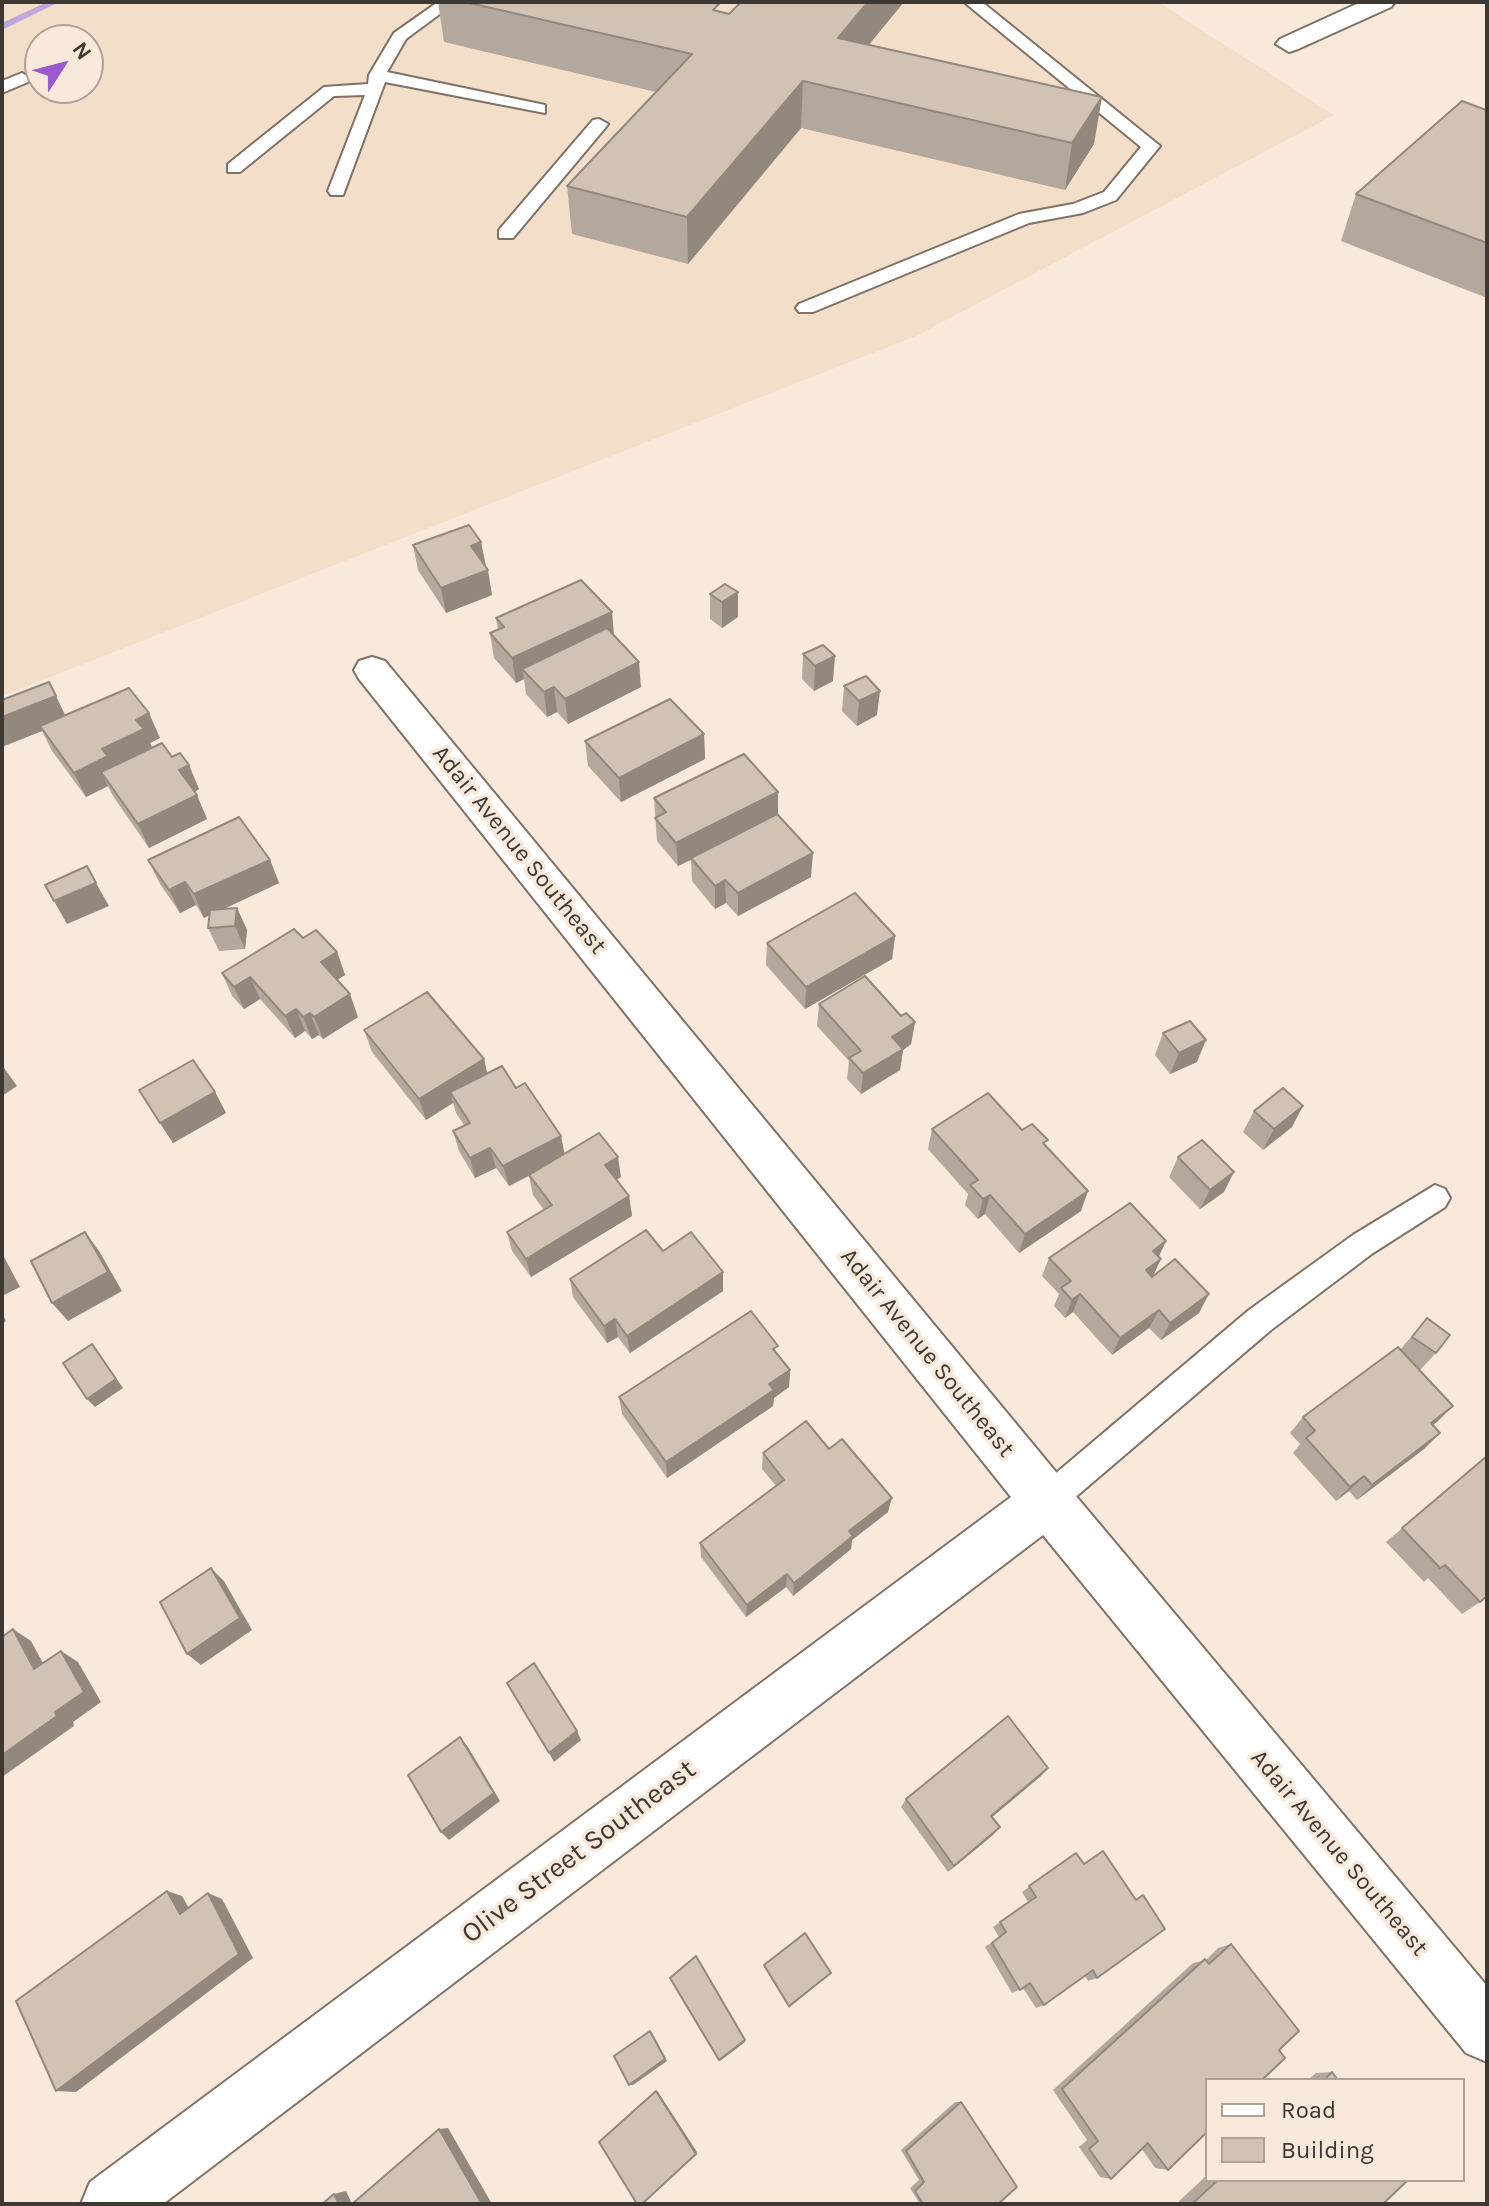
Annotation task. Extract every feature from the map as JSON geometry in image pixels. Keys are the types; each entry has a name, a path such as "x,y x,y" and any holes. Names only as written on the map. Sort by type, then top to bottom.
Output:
{"street":[{"path":"1289,44 1382,2"},
{"name":"Adair Avenue Southeast","path":"372,670 1047,1501 1487,2032"},
{"name":"Olive Street Southeast","path":"112,2204 1047,1501"}],"lane":[{"path":"337,191 377,82 400,36 448,2"},
{"path":"806,308 1025,218 1077,209 1110,196 1151,146 972,2"},
{"path":"2,88 22,78"},
{"path":"234,168 330,91 377,82 539,109"},
{"path":"506,234 599,124"},
{"path":"1047,1501 1260,1320 1363,1244 1435,1198"}],"shaded area":[{"path":"2,2 1158,2 1334,115 916,336 2,696"}],"building":[{"path":"465,2 710,2 719,4 713,10 729,14 741,2 868,2 838,38 1102,97 1072,143 803,81 687,217 567,186 692,54"},
{"path":"1462,101 1487,109 1487,243 1356,194"},
{"path":"469,525 481,542 471,546 488,570 441,588 413,545"},
{"path":"581,580 612,612 512,658 490,633 504,627 496,618"},
{"path":"725,584 738,592 722,602 710,594"},
{"path":"607,628 639,662 565,699 554,687 544,692 522,669"},
{"path":"823,645 835,656 815,666 803,654"},
{"path":"866,676 880,691 859,701 844,686"},
{"path":"49,682 56,696 2,717 2,700"},
{"path":"129,688 149,713 136,720 144,729 102,749 108,756 74,773 40,726"},
{"path":"670,699 704,734 619,778 585,741"},
{"path":"162,743 172,757 180,753 189,765 179,770 197,795 138,824 101,772"},
{"path":"744,754 778,792 676,843 655,818 666,812 654,798"},
{"path":"777,814 813,853 738,893 725,880 715,886 691,858"},
{"path":"239,817 270,860 194,894 185,882 169,890 148,860"},
{"path":"87,866 96,883 54,901 45,885"},
{"path":"855,893 895,936 806,987 767,943"},
{"path":"237,908 235,926 208,928 210,910"},
{"path":"294,929 303,938 316,930 337,952 321,962 350,994 314,1017 310,1013 303,1017 296,1009 285,1016 250,977 234,987 222,973"},
{"path":"865,976 901,1016 906,1013 915,1022 892,1037 903,1049 863,1073 849,1058 861,1051 819,1004"},
{"path":"427,992 484,1059 419,1099 364,1030"},
{"path":"1190,1021 1206,1040 1179,1053 1163,1033"},
{"path":"193,1060 215,1092 160,1123 139,1090"},
{"path":"502,1066 516,1088 525,1083 561,1136 503,1166 490,1148 470,1158 453,1131 470,1123 450,1092"},
{"path":"1283,1088 1303,1106 1274,1129 1254,1111"},
{"path":"988,1093 1022,1130 1032,1124 1048,1140 1043,1143 1088,1191 1025,1234 990,1195 983,1199 970,1185 978,1180 932,1129"},
{"path":"599,1133 618,1157 605,1165 629,1196 526,1259 507,1232 552,1205 529,1175"},
{"path":"1202,1140 1234,1172 1210,1190 1178,1157"},
{"path":"1130,1203 1166,1241 1153,1251 1161,1259 1146,1270 1152,1277 1175,1259 1209,1294 1170,1323 1159,1310 1120,1338 1080,1294 1072,1300 1061,1288 1071,1281 1049,1258"},
{"path":"646,1230 663,1251 691,1232 723,1272 627,1336 615,1319 604,1326 570,1279"},
{"path":"85,1232 108,1272 52,1303 31,1261"},
{"path":"751,1311 778,1346 773,1349 790,1370 769,1384 774,1390 666,1462 619,1397"},
{"path":"1427,1318 1450,1335 1436,1353 1412,1337"},
{"path":"92,1344 116,1379 87,1399 63,1363"},
{"path":"1398,1347 1453,1406 1431,1423 1440,1433 1372,1485 1364,1476 1350,1487 1306,1438 1315,1431 1303,1417"},
{"path":"806,1421 829,1449 842,1439 892,1498 849,1531 853,1536 794,1583 787,1574 747,1605 700,1543 784,1480 763,1453"},
{"path":"1487,1456 1487,1596 1480,1602 1445,1565 1440,1568 1402,1528"},
{"path":"211,1568 240,1618 187,1654 160,1602"},
{"path":"13,1629 34,1669 61,1651 84,1692 55,1712 57,1716 2,1755 2,1637"},
{"path":"534,1663 577,1731 549,1753 507,1683"},
{"path":"1008,1716 1048,1768 991,1816 1000,1827 954,1866 906,1799"},
{"path":"460,1737 494,1793 441,1832 408,1775"},
{"path":"1103,1851 1136,1900 1143,1895 1165,1929 1097,1978 1093,1970 1044,2005 1030,1983 1020,1990 992,1943 1006,1932 1000,1922 1036,1897 1029,1886 1076,1853 1084,1864"},
{"path":"167,1891 180,1914 208,1893 239,1954 56,2091 16,2001"},
{"path":"805,1933 831,1973 789,2006 764,1965"},
{"path":"1231,1944 1299,2031 1279,2050 1285,2058 1264,2078 1205,2078 1205,2134 1168,2170 1148,2143 1111,2179 1089,2149 1098,2141 1062,2089 1205,1959 1209,1964"},
{"path":"696,1956 745,2040 719,2060 670,1978"},
{"path":"650,2031 665,2059 629,2085 614,2056"},
{"path":"656,2091 696,2154 642,2204 637,2204 599,2142"},
{"path":"961,2102 1017,2187 998,2204 923,2204 915,2191 924,2182 906,2151"},
{"path":"439,2129 482,2204 352,2204"},
{"path":"1216,2182 1406,2182 1383,2204 1192,2204"},
{"path":"334,2194 339,2204 322,2204"}],"waterway":[{"path":"2,27 54,2"}]}
